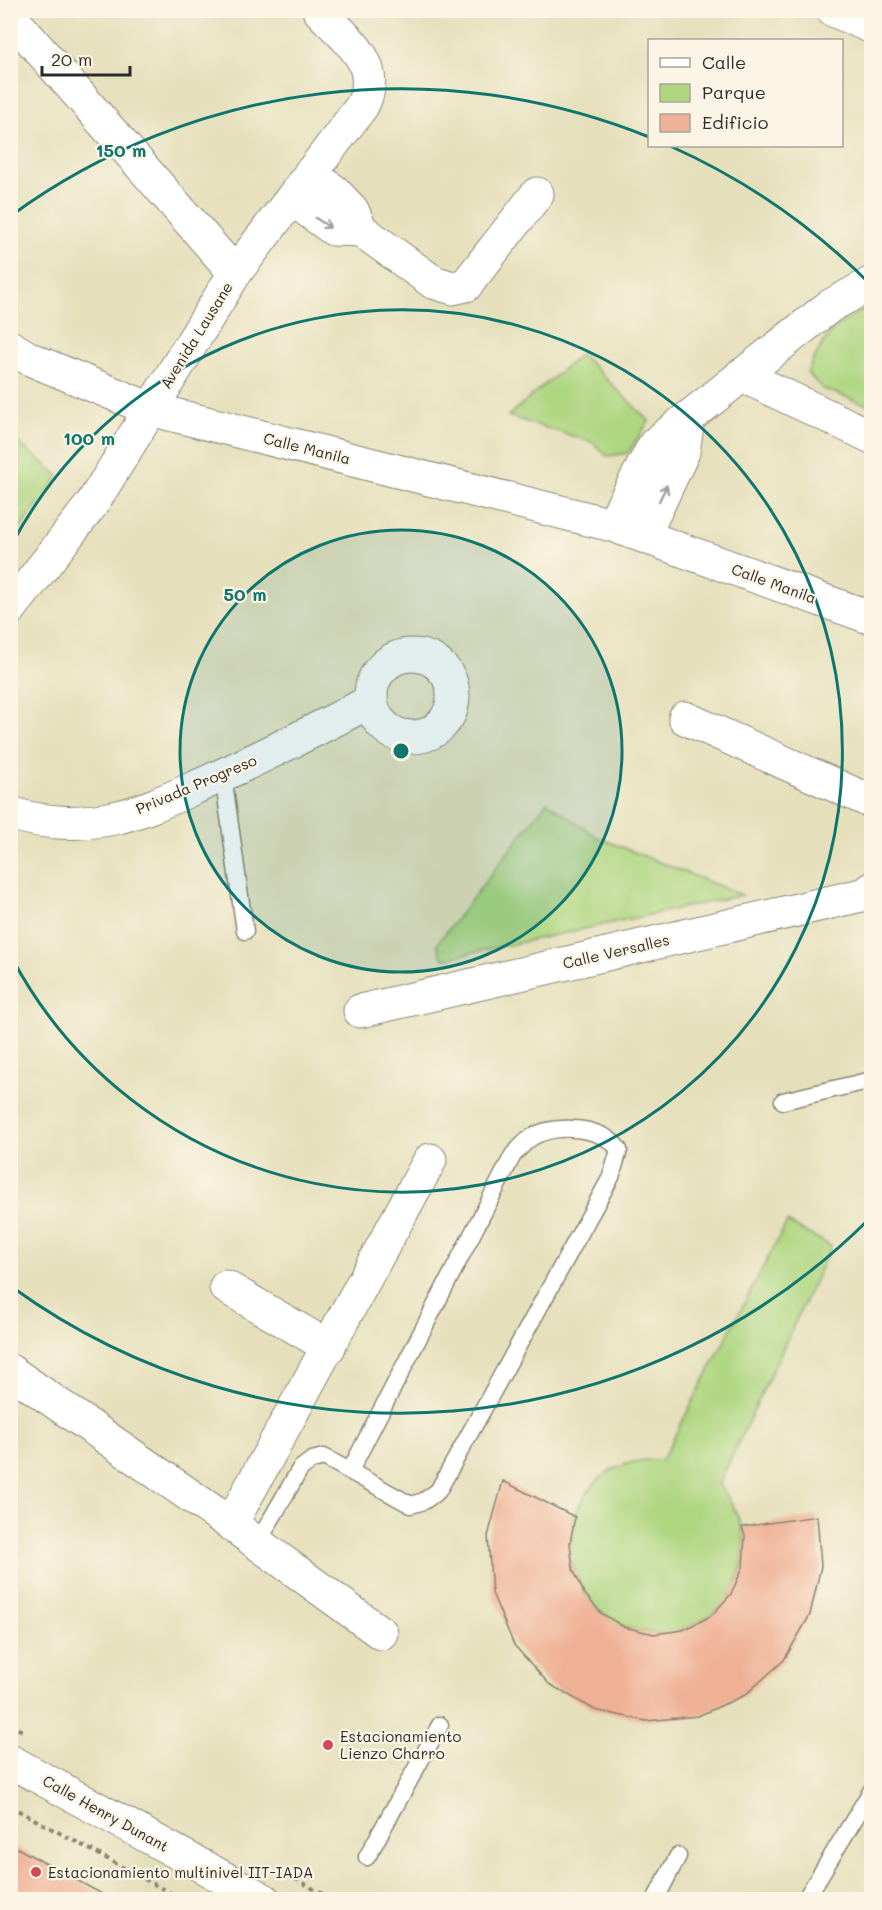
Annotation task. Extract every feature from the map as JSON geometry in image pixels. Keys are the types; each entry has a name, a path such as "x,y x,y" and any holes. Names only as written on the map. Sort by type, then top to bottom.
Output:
{"street":[{"name":"Avenida Lausane","path":"10,609 92,504 235,273 366,99 371,76 365,61 319,10"},
{"path":"833,10 872,27"},
{"path":"10,16 235,273"},
{"path":"301,186 335,192 352,210 361,230 433,282 441,286 460,287 466,285 537,194"},
{"path":"612,525 655,444 830,306 872,283"},
{"name":"Calle Manila","path":"10,347 30,359 150,409 612,525 872,618"},
{"path":"741,375 872,437"},
{"path":"644,535 683,452 688,419"},
{"name":"Privada Progreso","path":"10,813 27,819 70,823 113,818 154,805 223,775 372,701"},
{"path":"685,718 872,802"},
{"name":"Calle Versalles","path":"360,1011 855,896 872,890"},
{"path":"231,1524 430,1160"},
{"path":"226,1287 328,1347"},
{"path":"10,1371 231,1524 381,1633"},
{"name":"Calle Henry Dunant","path":"10,1761 264,1899"}],"lane":[{"path":"223,775 245,931"},
{"path":"783,1101 872,1080"},
{"path":"257,1544 300,1469 312,1460 324,1457 411,1505 424,1501 438,1491 611,1178 620,1150 612,1140 601,1133 551,1129 532,1136 513,1155 350,1471"},
{"path":"367,1857 440,1725"},
{"path":"805,1899 872,1790"},
{"path":"655,1899 678,1856"}],"path":[{"path":"10,1806 183,1899"}],"green space":[{"path":"871,306 871,406 823,389 807,373 832,332 848,318"},
{"path":"581,354 649,421 628,453 607,456 592,442 508,416"},
{"path":"11,437 59,476 11,541"},
{"path":"547,802 599,838 742,895 443,959 437,944"},
{"path":"787,1222 831,1246 719,1484 740,1521 743,1533 743,1558 735,1586 718,1609 687,1628 667,1633 640,1631 609,1618 588,1598 575,1572 571,1544 575,1516 588,1491 610,1472 642,1460 662,1460"}],"building":[{"path":"503,1481 575,1517 570,1543 573,1569 584,1593 601,1613 624,1627 654,1634 683,1630 711,1616 731,1594 743,1567 745,1536 742,1527 817,1516 821,1566 810,1615 784,1660 745,1695 698,1716 646,1721 595,1710 549,1684 514,1645 492,1593 488,1536"},
{"name":"Estacionamiento multinivel IIT-IADA","path":"10,1844 113,1900 10,1900"}],"place":[{"name":"Estacionamiento Lienzo Charro","path":"328,1745"},
{"name":"Estacionamiento multinivel IIT-IADA","path":"36,1872"}]}
